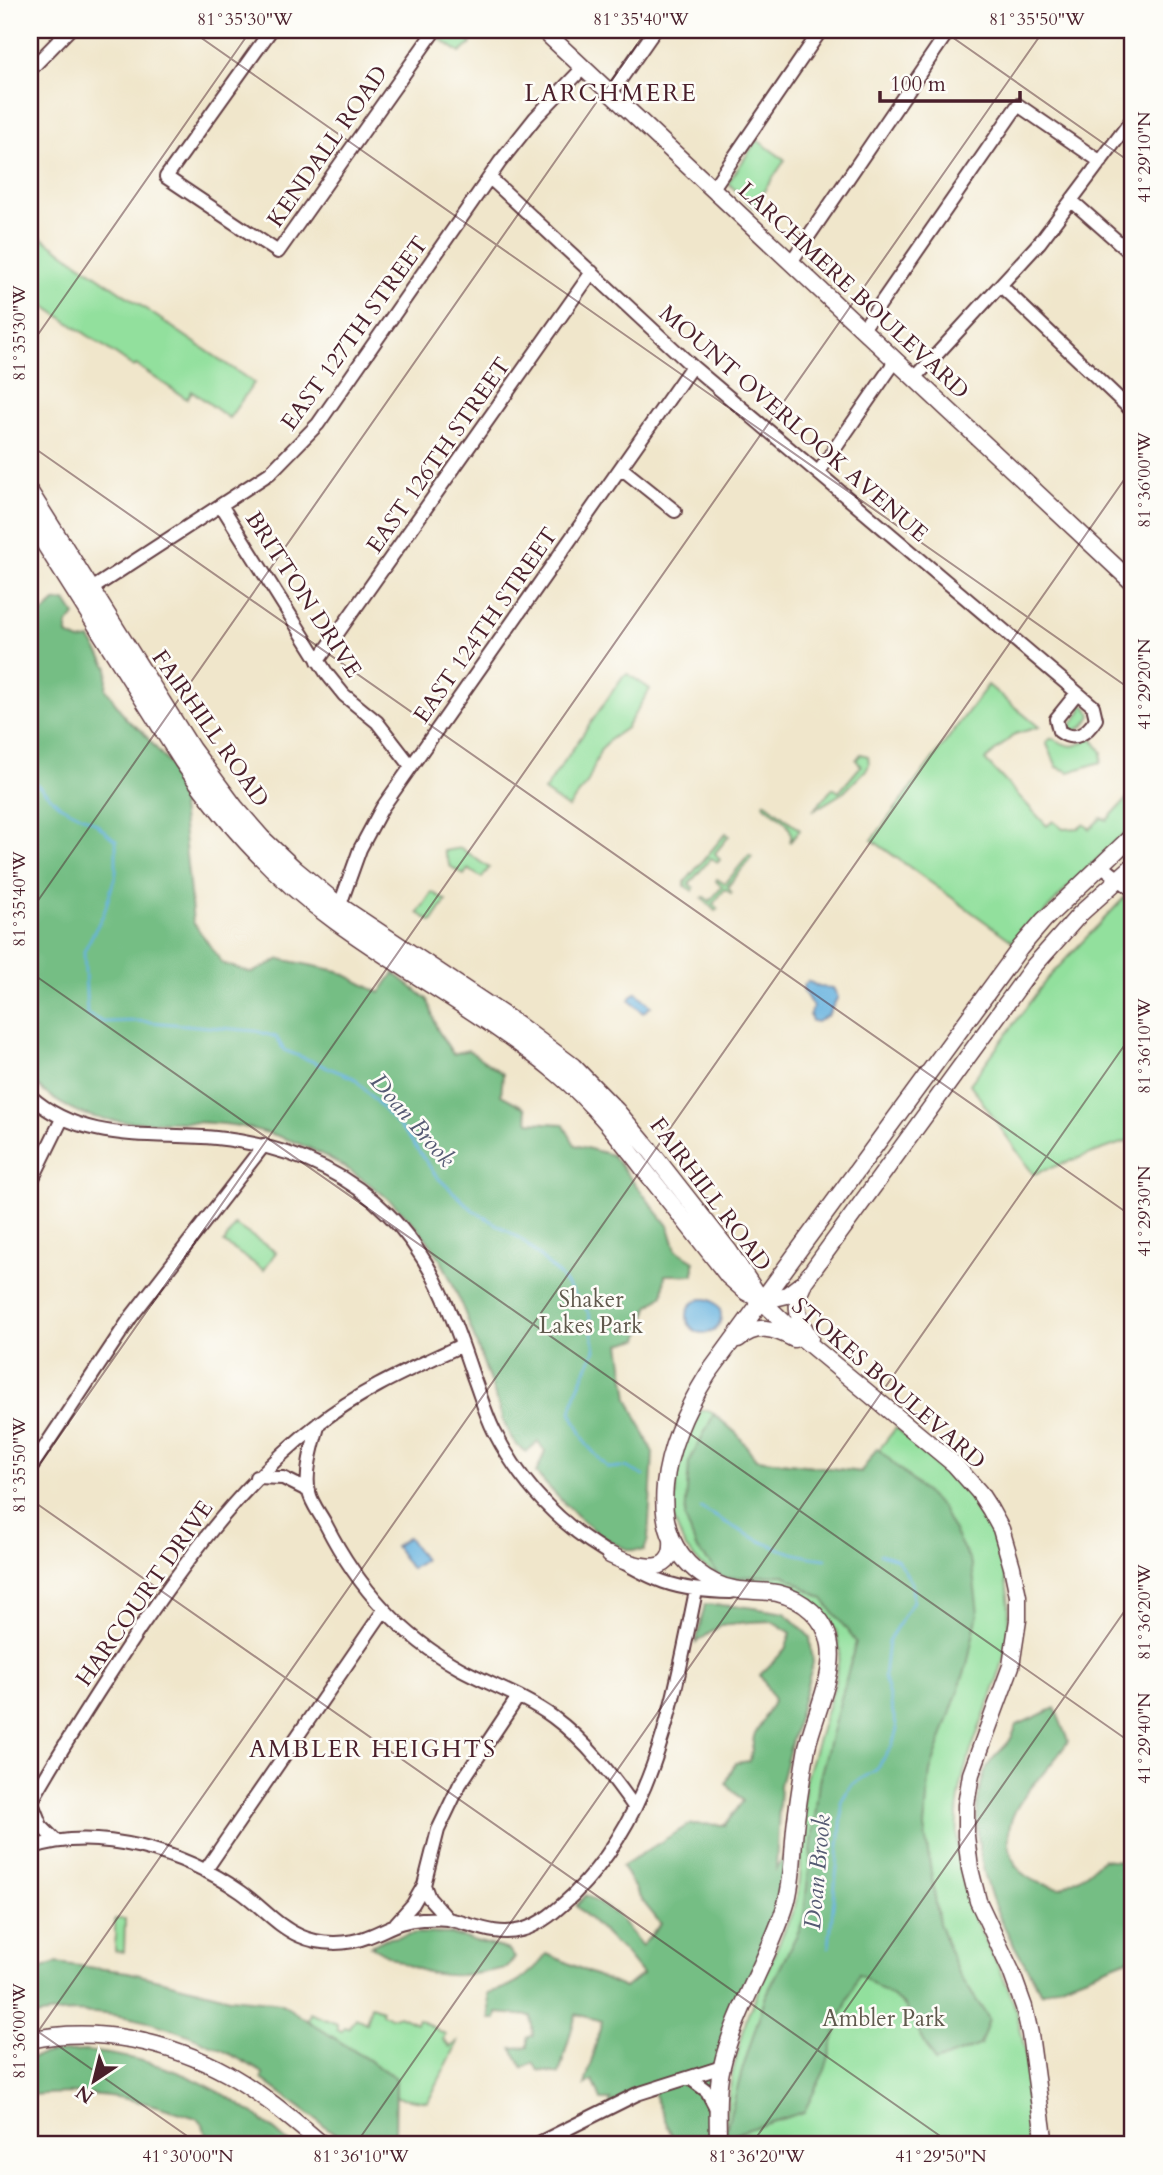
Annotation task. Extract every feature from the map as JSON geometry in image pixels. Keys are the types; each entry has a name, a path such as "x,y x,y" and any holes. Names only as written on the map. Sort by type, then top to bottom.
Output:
{"main road":[{"name":"LARCHMERE BOULEVARD","path":"543,30 1133,583"},
{"name":"FAIRHILL ROAD","path":"30,492 84,593"},
{"name":"FAIRHILL ROAD","path":"30,521 84,593 257,843 337,913 536,1046 573,1066 645,1157 729,1251 762,1301"},
{"path":"610,1555 624,1561 655,1567 665,1562 672,1550 664,1497 669,1457 693,1398 1037,928 1133,835"},
{"path":"822,1354 800,1324 796,1308 798,1294 804,1282 1044,953 1080,914 1133,866"},
{"path":"762,1301 788,1295 804,1282"},
{"name":"STOKES BOULEVARD","path":"762,1301 966,1476 990,1508 1008,1548 1018,1596 1016,1641 1008,1675 971,1774 966,1805 966,1836 978,1901 1011,1971 1024,2007 1045,2145"},
{"path":"728,1347 755,1328 767,1328 822,1354"},
{"path":"672,1540 695,1569 715,1583 742,1592 776,1593 789,1597 813,1612 828,1634 831,1657 808,1745 796,1822 792,1878 785,1906 740,2014 722,2067 718,2145"},
{"path":"30,2040 65,2035 96,2035 123,2038 174,2050 228,2074 257,2093 323,2145"}],"street":[{"path":"30,71 69,30"},
{"name":"KENDALL ROAD","path":"271,30 166,177 278,252 435,30"},
{"path":"611,93 655,30"},
{"path":"713,188 821,30"},
{"path":"791,262 949,30"},
{"name":"EAST 127TH STREET","path":"84,593 270,473 318,424 534,118 583,68"},
{"path":"863,329 1018,105 1101,162"},
{"path":"915,378 1040,243 1133,118"},
{"name":"MOUNT OVERLOOK AVENUE","path":"490,178 692,366 1077,692"},
{"path":"1072,201 1133,255"},
{"name":"EAST 126TH STREET","path":"318,661 592,272"},
{"path":"1001,286 1133,412"},
{"path":"818,473 896,360"},
{"name":"EAST 124TH STREET","path":"337,913 367,834 411,766 692,366"},
{"path":"621,468 675,511"},
{"name":"BRITTON DRIVE","path":"221,505 318,661 344,695 377,722 411,766"},
{"path":"1101,864 1133,890"},
{"path":"980,1003 998,1016"},
{"path":"30,1097 62,1119 85,1128 120,1134 215,1138 264,1145 330,1170 363,1191 387,1213 423,1256 443,1292 493,1429 523,1478 564,1522 610,1555 667,1585 696,1591 742,1592"},
{"path":"30,1184 62,1119"},
{"path":"30,1469 131,1317 264,1145"},
{"path":"853,1176 871,1189"},
{"name":"HARCOURT DRIVE","path":"31,1803 110,1672 190,1555 256,1478 319,1423 347,1403 463,1345"},
{"path":"319,1423 310,1458 309,1491 354,1573 384,1611 427,1648 518,1697 569,1729 605,1766 635,1808"},
{"path":"256,1478 283,1478 309,1491"},
{"path":"30,1848 55,1841 85,1840 132,1846 182,1861 240,1891 281,1926 309,1939 336,1943 357,1940 396,1923 418,1919 448,1919 502,1933 535,1925 567,1901 595,1871 617,1842 635,1808 668,1724 696,1591"},
{"path":"205,1871 384,1611"},
{"path":"396,1923 413,1904 424,1885 438,1830 460,1784 518,1697"},
{"path":"31,1803 41,1826 55,1841"},
{"path":"424,1885 429,1898 448,1919"},
{"path":"535,2145 637,2094 722,2067"},
{"path":"691,2078 707,2091 719,2113"},
{"path":"563,2131 570,2145"}],"green space":[{"path":"445,30 467,36 471,44 460,53 439,38"},
{"path":"757,140 785,160 753,207 728,183"},
{"path":"30,230 254,383 229,418 192,391 187,399 136,365 134,367 30,296"},
{"name":"Shaker Lakes Park","path":"30,559 34,566 33,607 42,614 55,602 66,601 75,615 67,625 67,635 80,641 90,639 108,668 106,689 127,720 141,730 195,795 181,807 193,922 223,964 252,973 280,959 338,971 380,993 394,973 428,1000 437,1029 453,1054 468,1050 503,1074 501,1095 525,1108 529,1122 563,1124 575,1145 612,1155 669,1227 676,1250 694,1261 694,1275 665,1275 663,1295 649,1307 639,1339 620,1344 628,1398 653,1453 648,1539 644,1551 615,1544 590,1527 536,1473 545,1452 538,1442 526,1452 510,1434 466,1315 440,1259 418,1228 381,1193 346,1168 288,1139 224,1124 99,1118 76,1111 53,1098 30,1079"},
{"path":"628,674 650,689 626,728 609,740 600,751 588,782 568,808 544,791 623,676"},
{"path":"988,685 1039,727 1015,734 985,760 1047,826 1053,821 1063,829 1079,828 1084,824 1090,829 1101,818 1107,820 1133,792 1133,826 1066,889 1016,944 872,840"},
{"path":"1079,701 1091,715 1083,726 1071,731 1071,725 1082,711"},
{"path":"1091,737 1102,752 1101,762 1069,772 1057,767 1046,742 1052,738 1067,745 1076,745"},
{"path":"861,754 868,756 867,769 844,792 813,811 833,788 839,792 861,766 856,760"},
{"path":"765,802 800,830 790,842 788,825 764,805"},
{"path":"726,833 729,836 715,853 720,860 718,862 711,858 689,884 694,888 693,891 685,886 685,882"},
{"path":"461,848 489,868 482,878 468,869 464,875 450,866 444,851"},
{"path":"749,855 752,857 728,886 732,894 725,889 713,904 718,909 715,911 702,898 710,901 722,887 717,879 725,884"},
{"path":"432,892 446,901 432,922 418,913"},
{"path":"1125,897 1133,904 1133,1139 1033,1174 970,1084 1047,979"},
{"path":"235,1225 276,1252 264,1270 224,1243"},
{"name":"Ambler Park","path":"708,1410 737,1434 756,1459 861,1472 896,1428 960,1483 988,1525 998,1548 1004,1573 1009,1623 1000,1672 964,1773 959,1794 957,1840 962,1875 972,1910 1007,1985 1019,2021 1028,2074 1035,2145 725,2145 726,2113 732,2075 747,2017 795,1906 800,1881 805,1781 834,1687 840,1651 836,1631 817,1606 760,1584 722,1578 700,1564 685,1547 674,1520 676,1483 682,1448 699,1411"},
{"name":"Ambler Park","path":"714,1414 737,1434 756,1459 861,1472 877,1448 941,1507 972,1565 978,1613 967,1665 930,1772 924,1827 939,1923 957,1971 989,2019 980,2045 935,2062 905,2006 859,1974 841,2016 825,2070 804,2112 724,2137 765,1998 803,1922 819,1781 856,1642 823,1599 784,1575 722,1578 696,1547 685,1518 689,1462"},
{"path":"705,1604 785,1613 810,1637 813,1663 780,1785 776,1869 794,1844 792,1878 722,2067 718,2145 676,2145 652,2090 609,2107 611,2100 601,2100 593,2080 585,2085 602,2021 576,2014 559,2074 538,2070 533,2063 523,2068 512,2048 528,2047 528,2037 533,2036 531,2016 497,2013 496,2019 490,2019 488,1993 521,1979 547,1954 625,1988 642,1974 625,1953 576,1906 586,1895 618,1916 642,1946 661,1924 640,1898 622,1866 690,1824 725,1825 743,1801 726,1783 735,1763 750,1761 754,1736 774,1700 760,1675 785,1650 791,1633 772,1621 749,1622 721,1625 696,1643"},
{"path":"1055,1708 1068,1741 1015,1811 1009,1831 1010,1851 1019,1869 1026,1876 1041,1884 1061,1888 1103,1859 1120,1861 1133,1873 1133,1957 1041,1993 992,1899 981,1857 977,1814 979,1793 986,1769 1009,1742 1017,1725"},
{"path":"115,1919 125,1919 124,1952 115,1951"},
{"path":"417,1933 450,1934 509,1950 515,1958 506,1968 467,1975 436,1974 407,1965 371,1946 385,1939"},
{"path":"56,1963 128,1972 230,1998 280,2003 396,2078 395,2140 401,2145 350,2145 262,2079 263,2073 181,2032 121,2016 91,2013 30,2017 30,1973"},
{"path":"371,2006 382,2010 382,2013 391,2018 399,2015 416,2023 418,2019 445,2034 443,2040 450,2047 458,2042 428,2102 396,2097 396,2078 308,2021 310,2013 337,2024 337,2030 342,2031 356,2018 366,2023"},
{"path":"85,2051 144,2061 197,2080 245,2108 291,2145 221,2145 205,2133 203,2124 196,2118 134,2100 74,2093 30,2095 30,2058 49,2053"}],"water":[{"path":"808,981 819,987 833,988 838,997 828,1015 817,1022 812,1021 810,1015 813,1007 804,992 803,986"},
{"path":"636,992 651,1006 643,1013 629,1000"},
{"path":"704,1299 716,1304 721,1316 716,1328 704,1333 692,1328 687,1316 692,1304"},
{"path":"408,1537 424,1560 411,1569 395,1546"}],"waterway":[{"name":"Doan Brook","path":"30,778 59,805 94,822 116,841 116,873 104,913 84,951 87,1014 103,1022 138,1021 256,1031 276,1037 284,1050 354,1078 408,1136 437,1177 473,1210 521,1239 560,1276 589,1313 595,1350 577,1390 571,1412 587,1445 608,1468 626,1467 644,1476"},
{"path":"701,1508 746,1534 776,1547 808,1557 826,1559"},
{"name":"Doan Brook","path":"829,1947 841,1802 851,1785 876,1770 892,1746 897,1729 884,1677 888,1641 913,1601 912,1583 897,1559 880,1554"}],"district":[{"name":"LARCHMERE","path":"611,93"},
{"name":"AMBLER HEIGHTS","path":"373,1749"}]}
